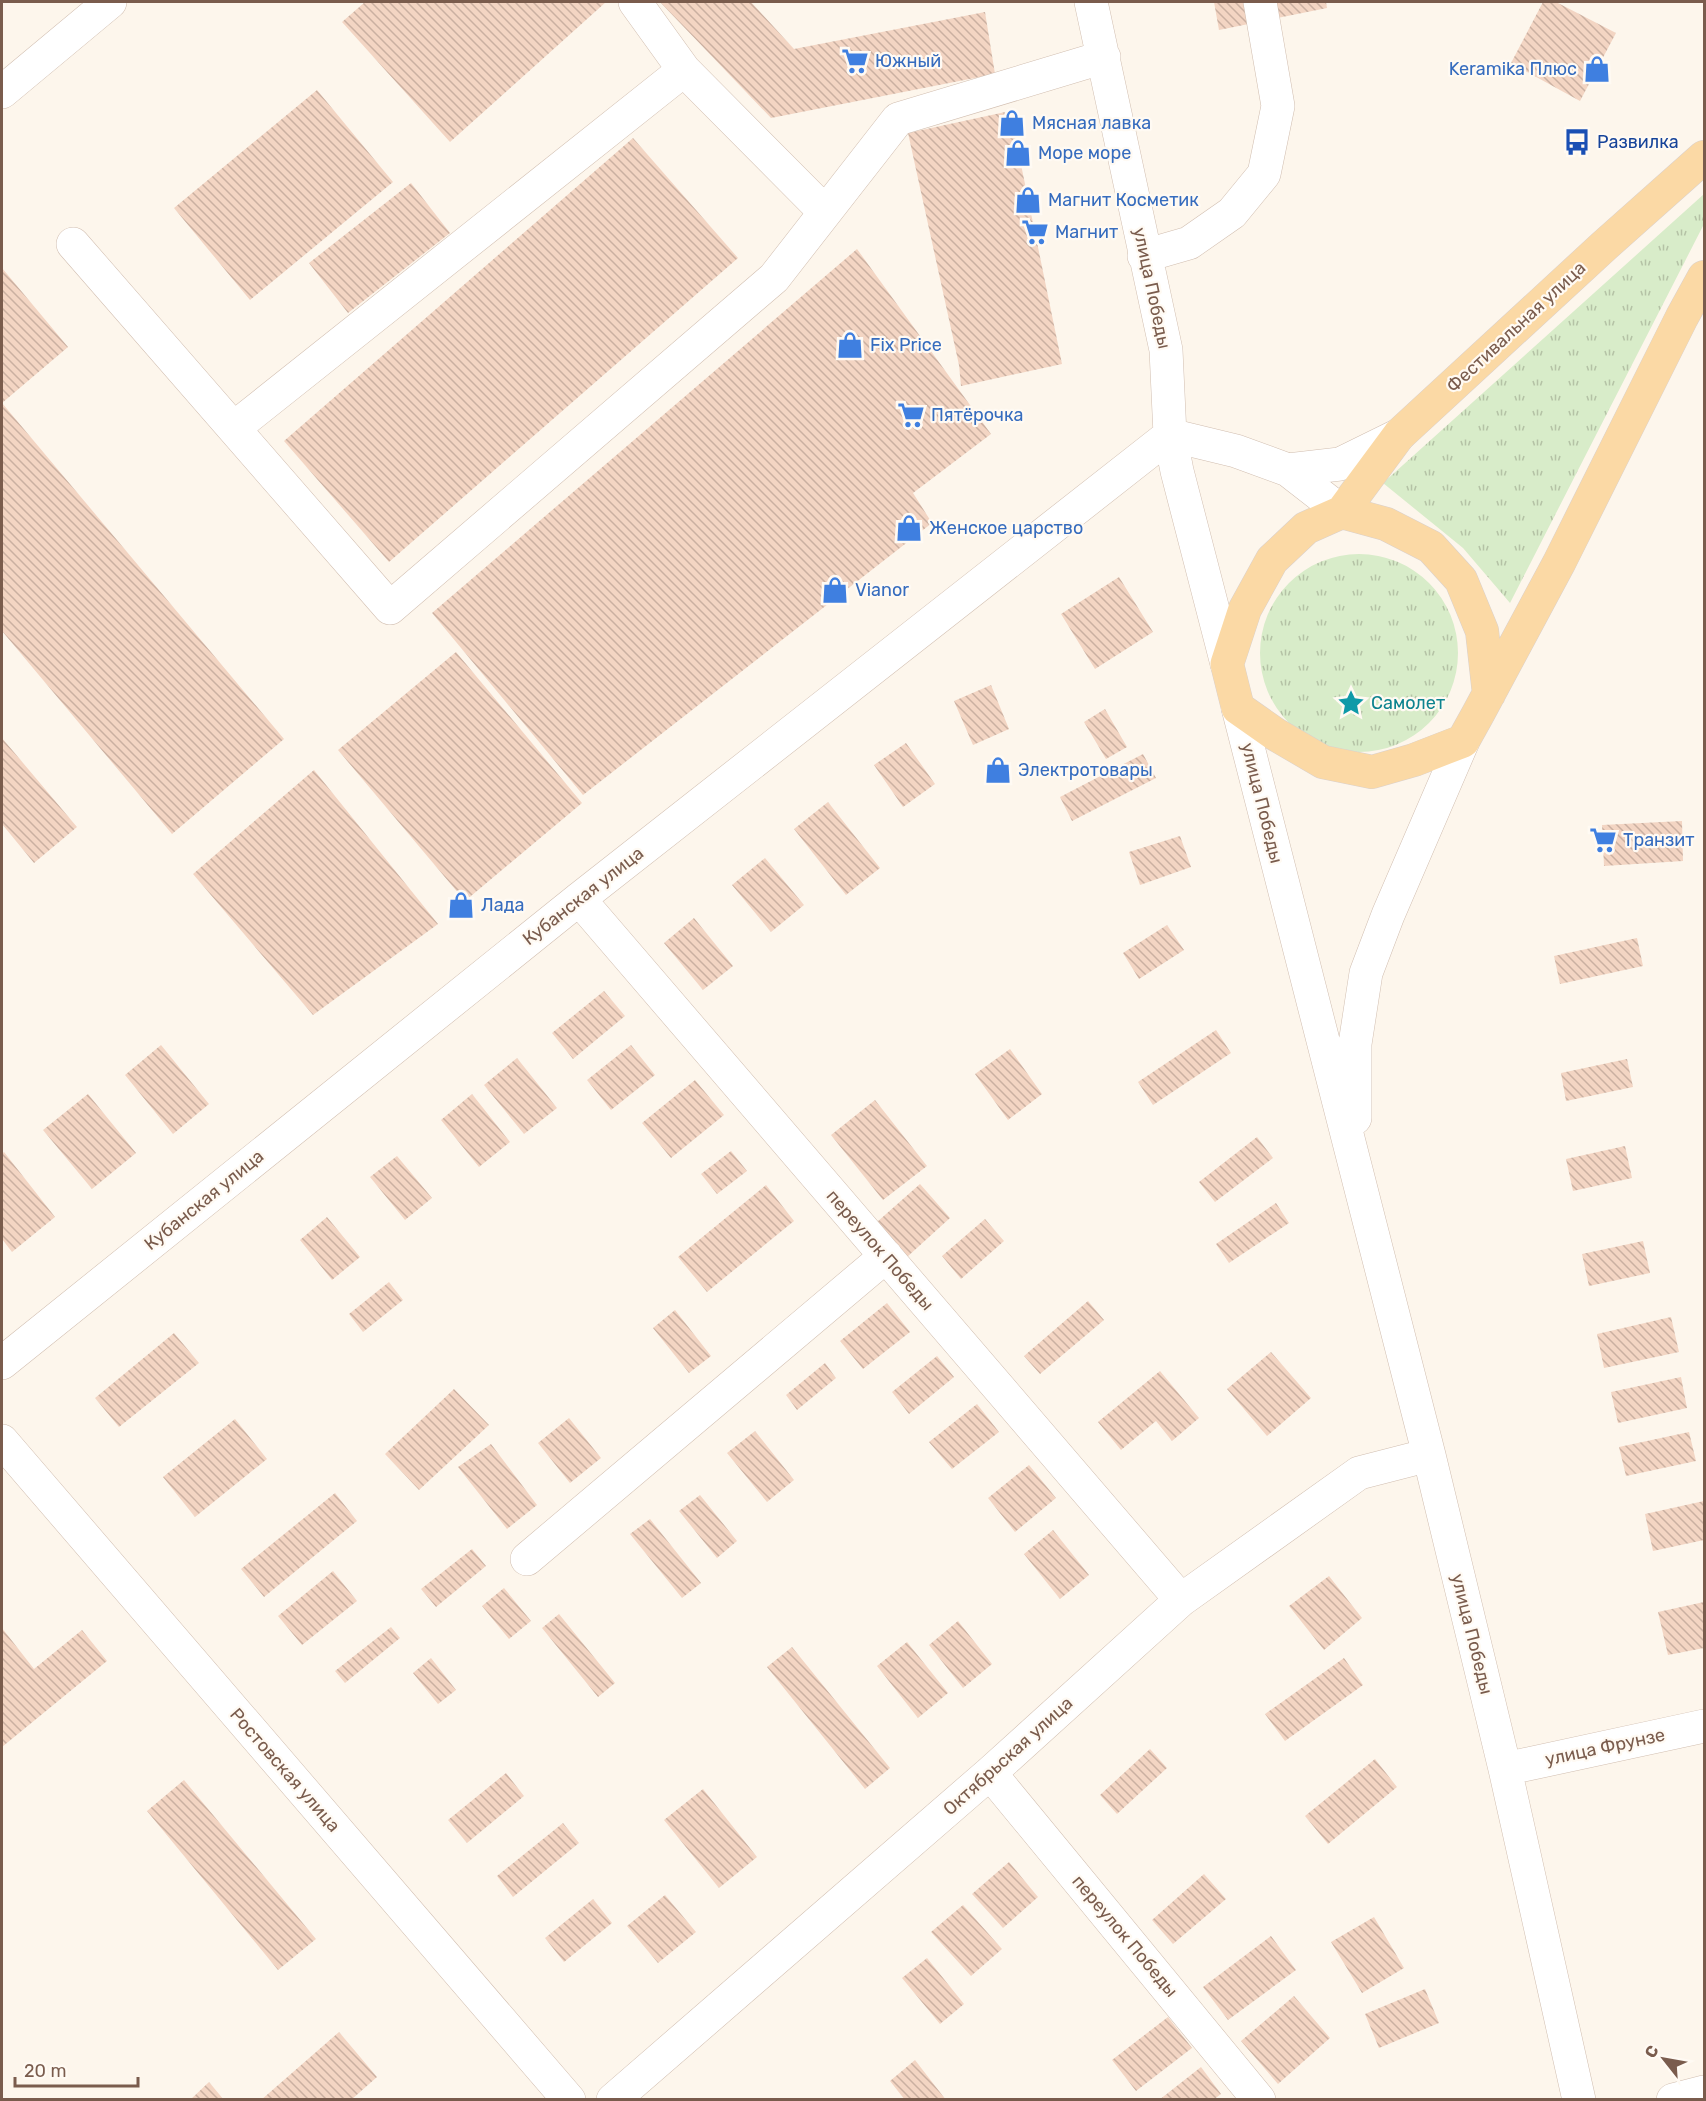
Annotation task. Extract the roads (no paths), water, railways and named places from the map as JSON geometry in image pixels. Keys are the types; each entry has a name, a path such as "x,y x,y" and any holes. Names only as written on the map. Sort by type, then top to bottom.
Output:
{"main road":[{"name":"Фестивальная улица","path":"1342,512 1400,435 1604,246 1704,157"},
{"path":"1238,708 1275,734 1323,762 1372,772 1414,760 1463,741 1559,563 1704,277"},
{"path":"1227,664 1245,609 1272,560 1306,528 1342,512 1386,524 1431,547 1461,580 1482,631 1489,694"},
{"name":"улица Победы","path":"1227,664 1238,708"}],"street":[{"path":"2,92 110,2"},
{"path":"635,2 684,70 825,212"},
{"name":"улица Победы","path":"1091,2 1166,350 1170,435 1177,471 1227,664"},
{"path":"1144,256 1189,243 1232,213 1264,174 1278,106 1260,2"},
{"path":"73,244 390,608 774,278 898,119 1104,57"},
{"path":"234,428 684,70"},
{"path":"1170,435 1236,451 1288,470 1342,512"},
{"name":"Кубанская улица","path":"2,1363 579,899 1170,435"},
{"path":"1288,470 1340,464 1400,435"},
{"name":"улица Победы","path":"1238,708 1429,1455 1505,1769 1579,2100"},
{"name":"улица Победы","path":"1355,1171 1355,1044 1366,973 1388,915 1463,741"},
{"name":"переулок Победы","path":"579,899 1181,1600"},
{"path":"527,1559 886,1257"},
{"name":"Ростовская улица","path":"2,1441 569,2100"},
{"name":"Октябрьская улица","path":"613,2100 990,1773 1181,1600 1359,1473 1429,1455"},
{"name":"улица Фрунзе","path":"1505,1769 1704,1726"},
{"name":"переулок Победы","path":"990,1773 1259,2100"},
{"path":"1673,2100 1704,2092"}],"place":[{"name":"Южный","path":"855,61"},
{"name":"Keramika Плюс","path":"1597,69"},
{"name":"Мясная лавка","path":"1012,123"},
{"name":"Развилка","path":"1577,142"},
{"name":"Море море","path":"1018,153"},
{"name":"Магнит Косметик","path":"1028,200"},
{"name":"Магнит","path":"1035,232"},
{"name":"Fix Price","path":"850,345"},
{"name":"Пятёрочка","path":"911,415"},
{"name":"Женское царство","path":"909,528"},
{"name":"Vianor","path":"835,590"},
{"name":"Самолет","path":"1351,703"},
{"name":"Электротовары","path":"998,770"},
{"name":"Транзит","path":"1603,840"},
{"name":"Лада","path":"461,905"}]}
